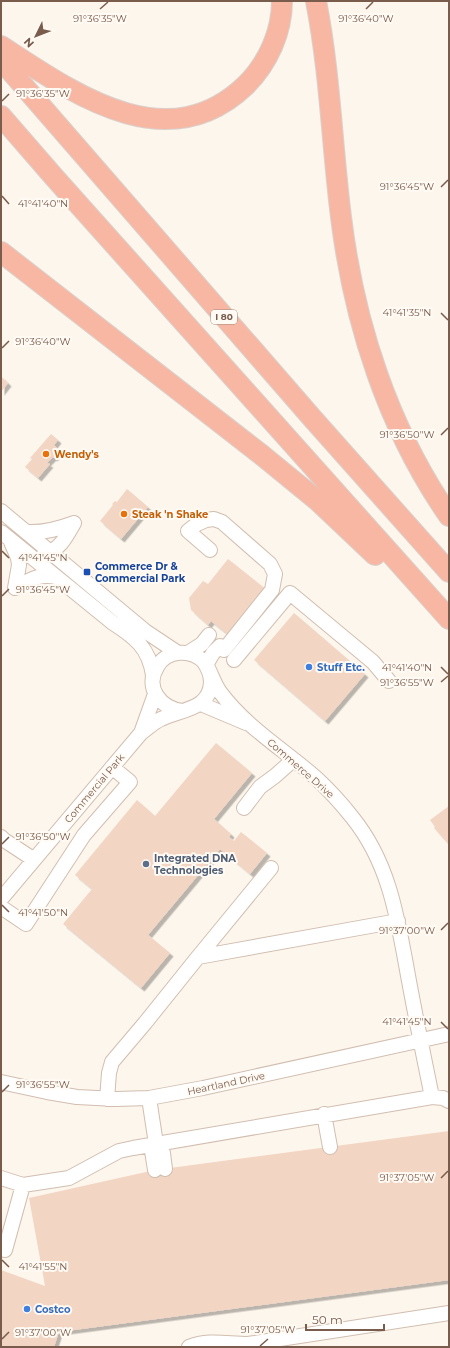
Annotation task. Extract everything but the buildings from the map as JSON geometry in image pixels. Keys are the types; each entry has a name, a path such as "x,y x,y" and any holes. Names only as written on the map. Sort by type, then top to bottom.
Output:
{"highway":[{"path":"1,46 65,87 98,103 127,114 161,119 178,119 196,116 214,109 242,89 254,77 272,48 282,11 282,1"},
{"path":"316,1 325,62 341,218 353,286 362,325 377,373 393,416 413,458 449,516"},
{"name":"I 80","path":"1,60 307,413 449,572"},
{"path":"1,116 449,619"},
{"path":"1,122 54,177"},
{"path":"1,252 318,501 357,537 449,629"}],"street":[{"path":"1,511 145,631 183,653 201,660 207,666 220,691 250,725"},
{"path":"207,666 272,590 275,574 270,564 260,553 222,522 214,519 206,520 197,524 188,531 210,550"},
{"path":"27,532 42,533 74,523 65,540 52,552 41,555 30,555"},
{"path":"5,535 113,623 133,636 140,644 152,664 155,694 166,706 174,710 182,711"},
{"path":"5,535 18,558 19,565 15,588 40,576 47,575 56,577"},
{"path":"234,660 290,593 373,662 389,681"},
{"path":"153,675 162,660 169,655 183,653 202,644 209,635"},
{"path":"141,733 161,719 192,709 201,704 207,696 210,687 211,677 207,666"},
{"path":"141,733 155,694"},
{"path":"201,704 250,725"},
{"name":"Commerce Drive","path":"250,725 315,777 336,798 353,818 370,842 382,866 391,891 398,921 432,1097"},
{"name":"Commercial Park","path":"1,899 33,859 141,733"},
{"path":"244,808 260,786 275,776 293,760"},
{"path":"1,907 26,924 84,835 130,782 112,767"},
{"path":"2,840 33,859"},
{"path":"107,1098 109,1073 112,1062 271,868"},
{"path":"198,957 398,921"},
{"name":"Heartland Drive","path":"1,1082 77,1097 149,1098 203,1088 449,1034"},
{"path":"1,1178 23,1185 69,1178 119,1151 320,1115 432,1097 443,1098 449,1101"},
{"path":"149,1098 156,1144 152,1150 160,1170"},
{"path":"320,1115 326,1147"},
{"path":"1,1249 5,1250 23,1185"},
{"path":"190,1347 211,1341 226,1344 248,1344 449,1313"}],"place":[{"name":"Wendy's","path":"46,454"},
{"name":"Steak 'n Shake","path":"124,514"},
{"name":"Commerce Dr & Commercial Park","path":"87,572"},
{"name":"Stuff Etc.","path":"309,667"},
{"name":"Integrated DNA Technologies","path":"146,864"},
{"name":"Costco","path":"27,1309"}]}
